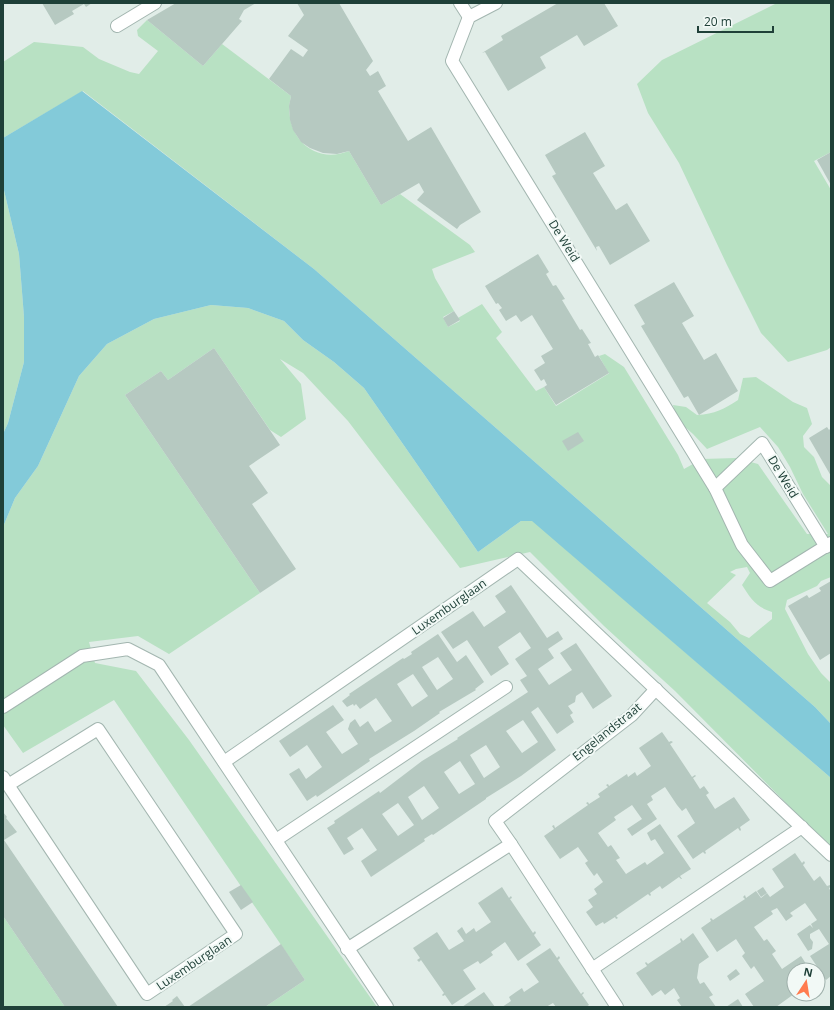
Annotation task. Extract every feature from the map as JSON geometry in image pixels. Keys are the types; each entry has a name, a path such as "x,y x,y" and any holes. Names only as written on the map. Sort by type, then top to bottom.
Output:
{"street":[{"path":"117,26 155,3"},
{"path":"460,3 469,17 496,3"},
{"name":"De Weid","path":"469,17 452,61 715,488 742,545 770,581 828,545 762,443 715,488"},
{"name":"Luxemburglaan","path":"224,762 518,559 656,689"},
{"path":"3,707 82,656 128,649 158,665 387,1007"},
{"path":"276,840 506,687"},
{"path":"656,689 831,855"},
{"name":"Engelandstraat","path":"617,1007 495,821 632,715 656,689"},
{"name":"Luxemburglaan","path":"98,729 236,934 147,994 6,781 98,729"},
{"path":"592,969 802,827"},
{"path":"347,949 511,844"}],"green space":[{"path":"777,3 831,3 831,152 814,161 831,190 831,347 827,350 788,362 761,333 679,163 648,113 637,84 662,60"},
{"path":"147,20 203,66 222,44 291,96 289,109 291,122 295,133 302,143 312,150 323,154 335,154 349,151 381,205 400,194 470,245 475,252 432,269 435,278 454,311 443,317 448,327 460,321 458,318 482,304 502,332 496,338 536,391 544,387 556,406 609,374 599,356 605,354 624,367 678,455 684,469 702,459 736,458 758,464 807,534 828,534 803,494 790,467 778,447 760,427 707,449 677,420 673,405 686,407 697,415 714,412 738,400 743,378 756,377 793,402 807,408 812,424 803,436 804,447 814,457 822,477 831,486 831,577 821,581 817,586 787,600 785,609 808,654 821,673 831,683 831,724 815,707 314,269 83,91 3,138 3,62 34,42 83,47 99,59 130,72 139,74 158,51 138,36 137,30","holes":["747,567 750,573 742,585 754,602 762,608 772,612 772,619 749,638 740,634 730,622 707,603 736,575 730,572"]},
{"path":"3,186 19,254 24,317 24,362 8,423 3,434"},
{"path":"211,305 248,308 284,321 303,340 334,362 364,388 478,552 521,521 532,520 831,778 831,846 804,821 675,691 604,626 530,552 460,568 348,421 303,373 280,359 301,384 306,419 281,437 270,430 214,348 168,380 161,371 125,395 260,593 169,654 138,636 89,642 95,663 136,671 189,740 377,1007 265,1007 305,980 114,700 23,753 3,725 3,527 15,498 38,466 79,376 107,344 154,319"},
{"path":"3,916 65,1007 3,1007"}],"water":[{"path":"82,91 314,269 815,707 831,724 831,778 532,521 521,521 478,552 364,388 334,362 303,340 284,321 248,308 211,305 154,319 107,344 79,376 38,466 15,498 3,527 3,434 8,423 24,362 24,317 19,254 3,186 3,138"}],"building":[{"path":"42,3 92,3 86,7 84,4 72,11 74,14 55,25"},
{"path":"176,3 256,3 244,10 239,19 242,21 203,66 147,20"},
{"path":"297,3 339,3 373,61 366,70 370,76 378,71 386,86 378,91 408,141 431,127 481,212 460,225 457,229 417,200 424,192 419,183 381,205 349,151 337,154 323,153 310,148 301,142 293,130 290,120 289,106 291,96 269,79 291,49 303,57 308,50 288,36 304,15"},
{"path":"558,3 604,3 618,26 584,46 577,35 540,57 546,68 508,91 485,52 482,53 503,40 501,36"},
{"path":"585,132 605,166 593,173 616,210 627,203 650,241 610,265 599,246 596,247 597,251 552,176 556,174 545,155"},
{"path":"831,152 831,185 817,160"},
{"path":"538,254 549,272 546,274 553,286 556,285 565,299 562,300 580,330 582,329 591,343 588,344 595,357 598,355 609,373 556,405 544,387 547,385 544,379 541,381 534,370 545,363 541,356 553,349 532,315 521,322 516,315 506,321 499,310 502,308 498,303 496,304 485,286"},
{"path":"674,282 694,316 682,323 704,360 716,353 738,391 699,415 688,396 684,398 641,326 645,324 634,305"},
{"path":"454,311 460,320 448,327 443,318"},
{"path":"214,348 280,445 249,466 268,493 252,504 296,569 260,593 125,395 161,371 168,380"},
{"path":"827,427 829,430 831,428 831,476 809,438"},
{"path":"578,432 584,441 568,451 562,441"},
{"path":"831,581 831,653 820,660 788,606 807,595 809,598 821,591 819,588"},
{"path":"511,585 547,638 558,631 563,639 548,649 554,658 538,669 549,685 572,670 560,653 576,643 612,696 593,709 582,692 576,696 575,702 568,706 573,713 570,715 574,722 557,734 538,707 531,712 556,750 521,776 486,798 433,835 432,834 424,839 425,841 371,877 361,861 377,850 362,828 347,838 354,849 344,855 327,828 335,823 334,821 379,791 380,793 422,761 458,739 457,738 528,692 520,680 527,676 515,659 531,648 520,632 498,647 509,664 491,676 467,640 453,649 441,632 473,611 484,627 506,612 495,596","holes":["523,720 538,742 522,753 506,731","486,745 500,767 484,778 470,755","460,761 475,784 459,794 444,772","424,786 439,808 422,820 408,797","398,803 414,825 398,836 382,814"]},
{"path":"438,634 457,662 466,655 484,682 475,689 476,690 439,712 440,713 414,731 369,759 370,761 317,797 316,795 307,801 289,774 299,768 306,779 322,767 307,745 290,757 279,741 333,705 344,720 326,732 342,754 358,744 348,729 350,723 355,719 360,727 368,721 375,732 392,721 376,698 360,709 356,704 354,706 353,704 347,707 342,701 350,695 349,694 403,658 404,659 412,654 411,652","holes":["438,657 453,679 437,690 422,667","413,674 428,696 412,707 397,684"]},
{"path":"662,732 669,742 673,742 670,744 692,777 695,775 696,776 693,778 700,789 704,786 709,793 706,795 715,809 734,797 750,820 740,827 740,831 738,828 705,851 705,854 703,852 693,859 677,836 695,823 686,808 682,811 665,787 651,796 653,800 647,804 657,819 632,836 627,829 642,819 632,805 614,817 616,820 598,833 608,847 611,845 620,858 616,860 626,874 645,862 647,865 664,853 655,839 651,841 647,833 660,824 691,869 680,876 682,879 679,877 662,889 660,886 650,893 650,896 648,894 616,916 618,918 616,919 615,917 604,924 603,922 596,926 586,912 593,907 588,900 597,894 594,889 603,882 597,873 594,876 589,869 585,863 588,861 578,847 560,859 544,836 554,829 552,826 554,825 555,828 588,805 586,803 588,802 589,804 600,797 598,794 608,787 606,785 608,784 609,786 627,774 628,777 635,772 637,776 651,766 639,748"},
{"path":"3,812 17,832 4,840 118,1007 65,1007 3,916"},
{"path":"795,853 802,863 804,861 805,863 803,865 814,881 820,876 827,886 830,885 831,976 826,980 826,962 814,962 810,956 829,944 819,929 810,934 810,938 813,942 812,949 808,951 797,934 810,925 813,928 811,924 817,920 805,903 790,913 793,916 786,921 777,908 771,911 773,914 754,927 764,941 767,939 776,951 772,954 782,969 786,966 786,1000 776,1007 754,1007 745,994 764,981 754,966 751,969 742,956 745,953 736,939 717,952 701,928 711,921 711,918 713,920 745,899 743,897 745,895 746,898 756,891 761,898 767,893 770,897 784,887 772,869"},
{"path":"241,885 253,902 241,910 229,892"},
{"path":"502,887 509,898 511,896 512,898 510,899 533,933 535,931 536,933 534,935 541,945 518,961 505,942 491,952 493,955 480,964 478,961 463,970 476,989 452,1005 445,995 442,995 444,993 421,960 419,962 417,960 420,958 413,948 437,932 449,950 464,941 457,931 462,927 466,934 474,928 476,932 491,922 478,903"},
{"path":"763,887 767,893 761,897 757,891"},
{"path":"693,933 709,957 699,964 697,978 700,984 704,982 713,995 709,997 716,1007 682,1007 677,1000 680,998 674,988 665,995 661,990 652,996 636,973 647,966 645,963 646,962 648,964 681,942 681,938 683,941"},
{"path":"281,944 305,980 265,1007 188,1007"},
{"path":"550,948 557,958 559,956 560,958 558,960 581,994 583,992 584,993 582,995 589,1005 586,1007 556,1007 553,1003 546,1007 502,1007 511,1001 509,997 516,992 522,988 524,992 539,982 526,964"},
{"path":"801,956 805,962 792,962"},
{"path":"736,969 740,974 730,981 727,976"},
{"path":"484,992 495,1007 462,1007"},
{"path":"177,996 185,1007 164,1007 173,1001 172,1000"},
{"path":"738,999 743,1007 726,1007"}]}
